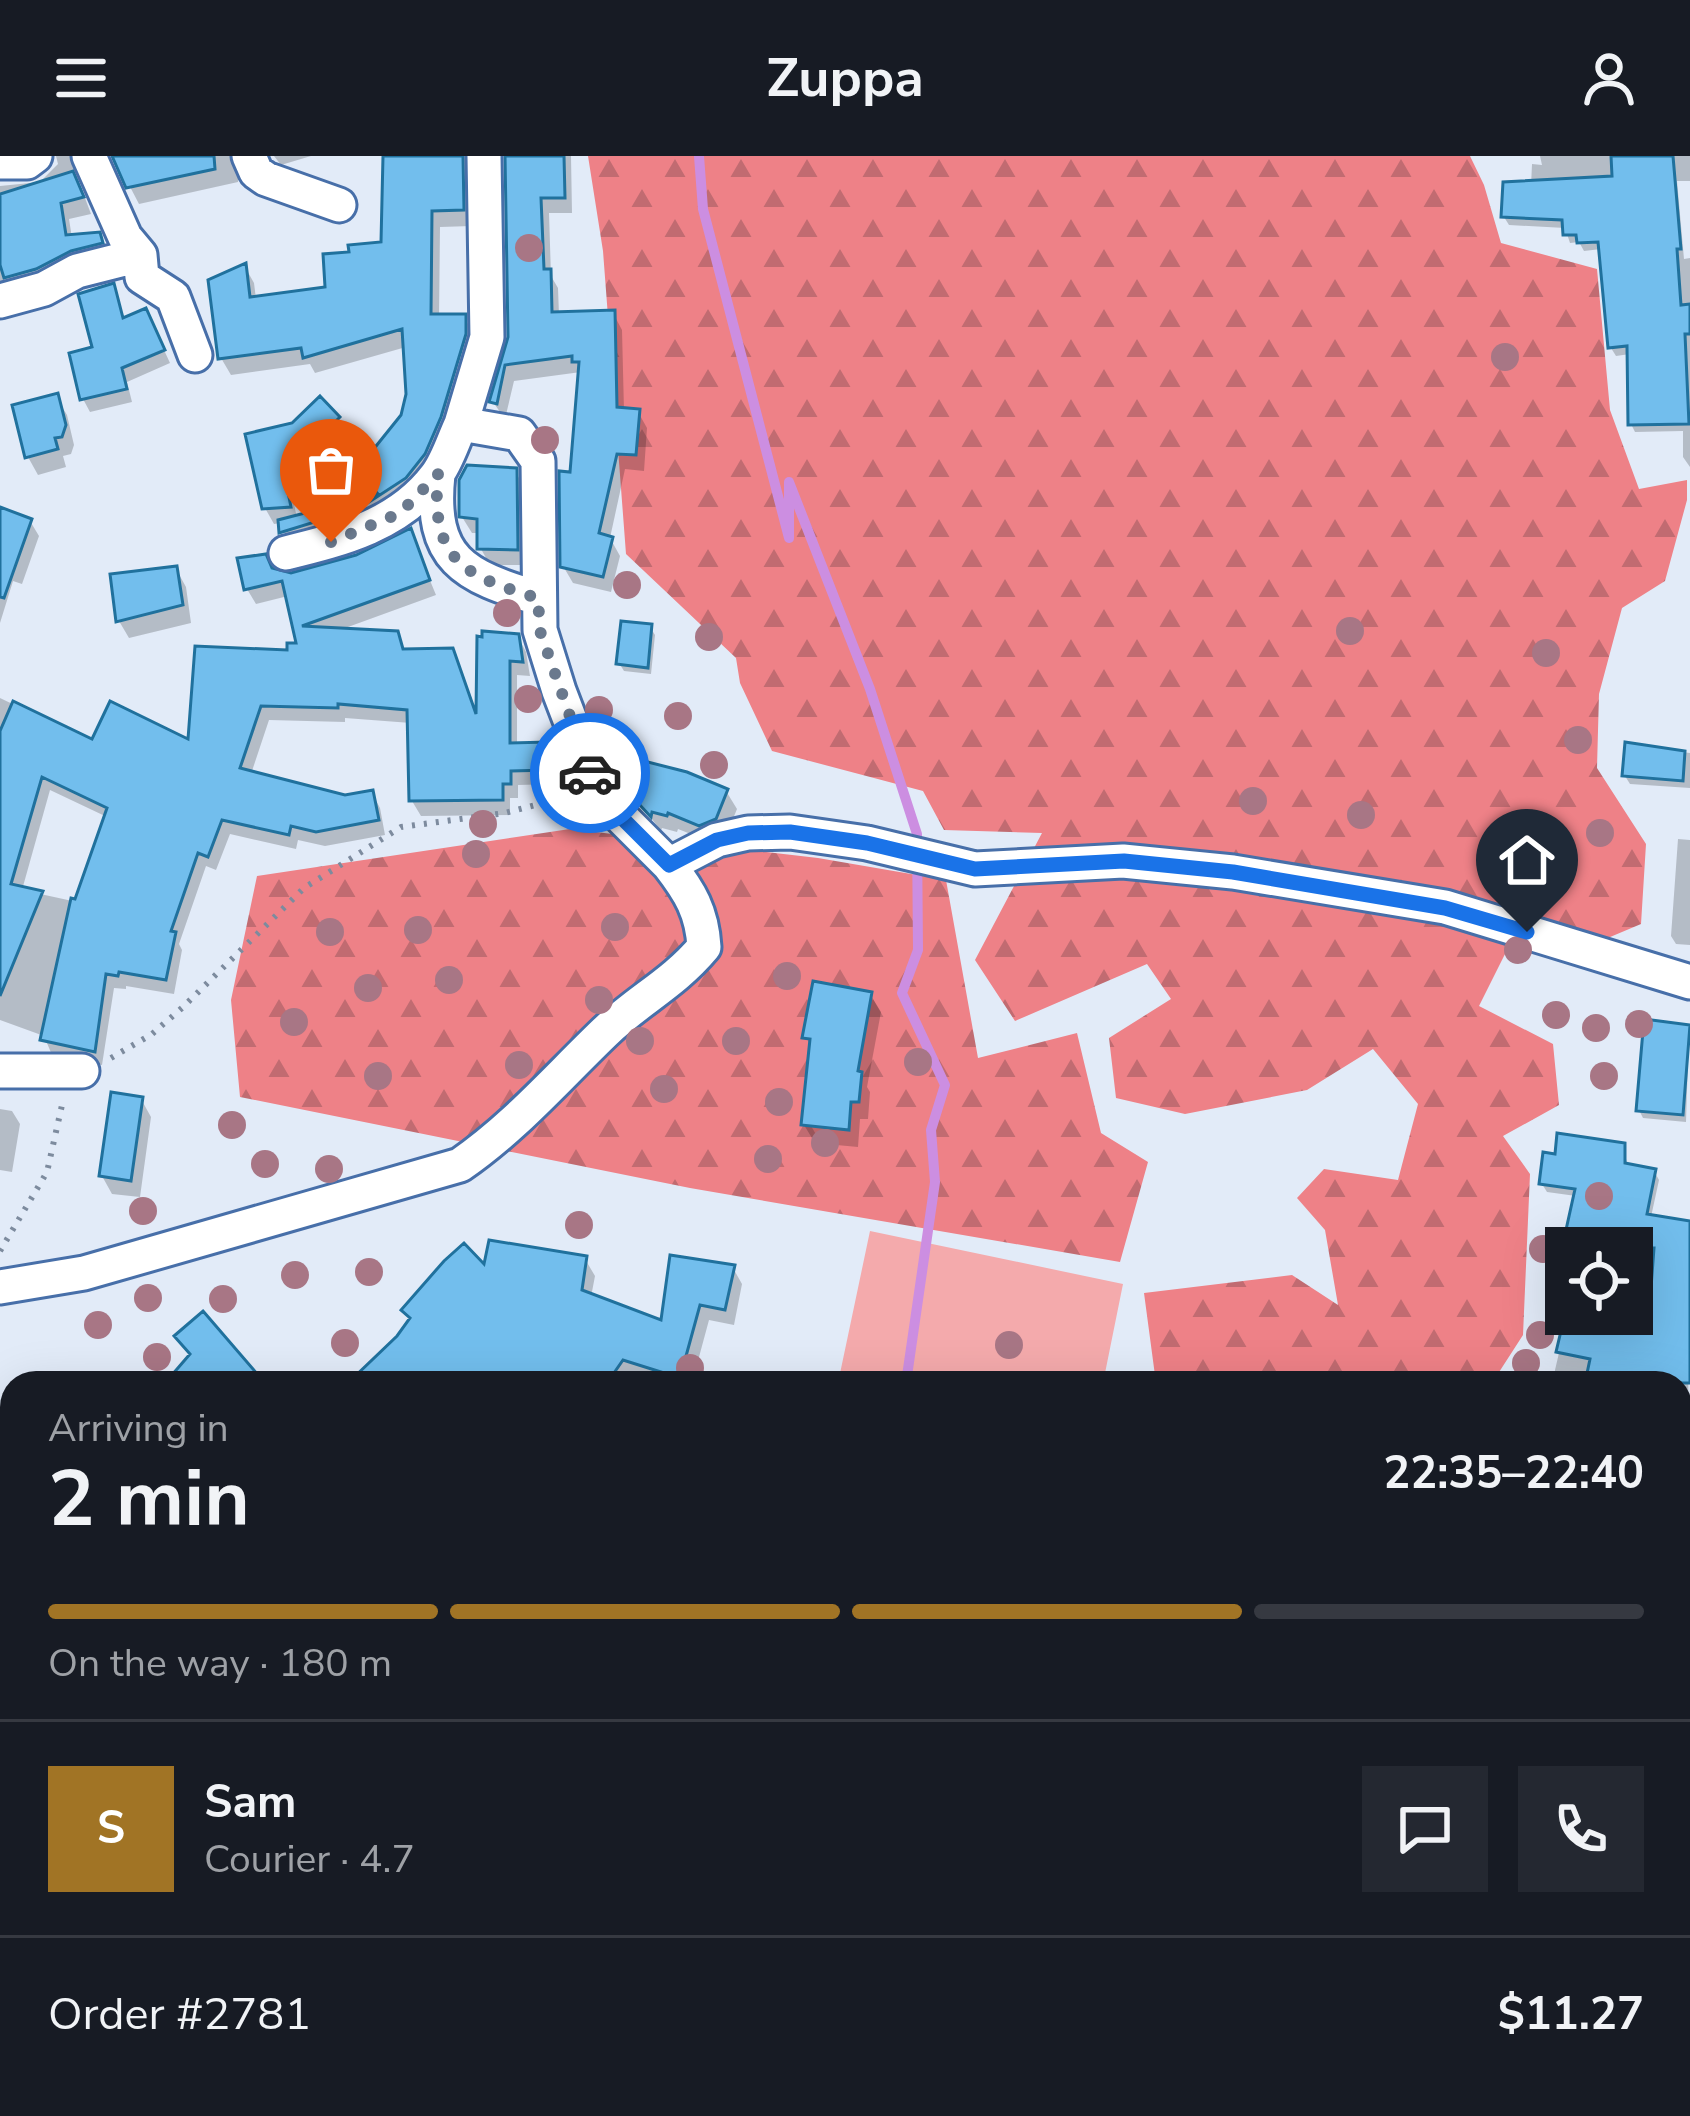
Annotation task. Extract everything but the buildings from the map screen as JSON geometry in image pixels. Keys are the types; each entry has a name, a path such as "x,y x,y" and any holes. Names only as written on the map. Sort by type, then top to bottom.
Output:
{"street":[{"path":"0,162 27,162 35,156"},
{"path":"89,156 125,237 140,255 142,277 173,297 195,355"},
{"path":"249,156 256,172 266,179 339,205"},
{"path":"286,554 363,531 400,513 438,474 461,424 487,337 484,156"},
{"path":"0,301 44,289 77,271 140,255"},
{"path":"0,1287 84,1273 460,1165 501,1137 609,1028 679,976 704,947 702,921 692,895 614,810 590,772 559,691 540,631 538,461 519,434 461,424"},
{"path":"438,474 439,532 448,553 468,574 538,598"},
{"path":"669,865 717,840 790,832 867,843 975,869 1124,861 1233,872 1445,908 1690,982"},
{"path":"0,1071 82,1071"}],"path":[{"path":"0,1251 47,1172 70,1079 152,1034 304,888 401,827 505,813 558,797 614,810"}],"shaded area":[{"path":"870,1231 1123,1284 1105,1371 841,1371"}],"green space":[{"path":"588,156 1470,156 1501,243 1597,269 1610,410 1639,489 1687,480 1687,500 1665,581 1622,608 1599,694 1597,768 1646,844 1641,924 1603,940 1526,912 1479,1006 1553,1044 1559,1105 1503,1136 1530,1174 1523,1335 1500,1371 1154,1371 1144,1293 1292,1275 1338,1305 1325,1230 1297,1198 1324,1169 1398,1180 1418,1104 1373,1049 1307,1090 1185,1114 1116,1098 1109,1038 1171,999 1147,964 1015,1021 975,960 1042,833 944,830 923,791 772,751 740,683 736,658 626,554 603,251"},
{"path":"570,829 818,858 946,880 978,1058 1077,1033 1101,1133 1148,1162 1120,1262 690,1188 240,1097 231,1000 257,876"}],"waterway":[{"path":"699,156 703,209 789,538 789,482 870,689 917,834 918,950 902,993 945,1085 931,1130 935,1182 908,1371"}],"way so far":[{"path":"331,542 400,513 438,474 439,532 448,553 468,574 538,598 540,631 590,773"}],"route":[{"path":"590,773 614,810 669,865 717,840 790,832 867,843 975,869 1124,861 1233,872 1445,908 1527,932"}]}
